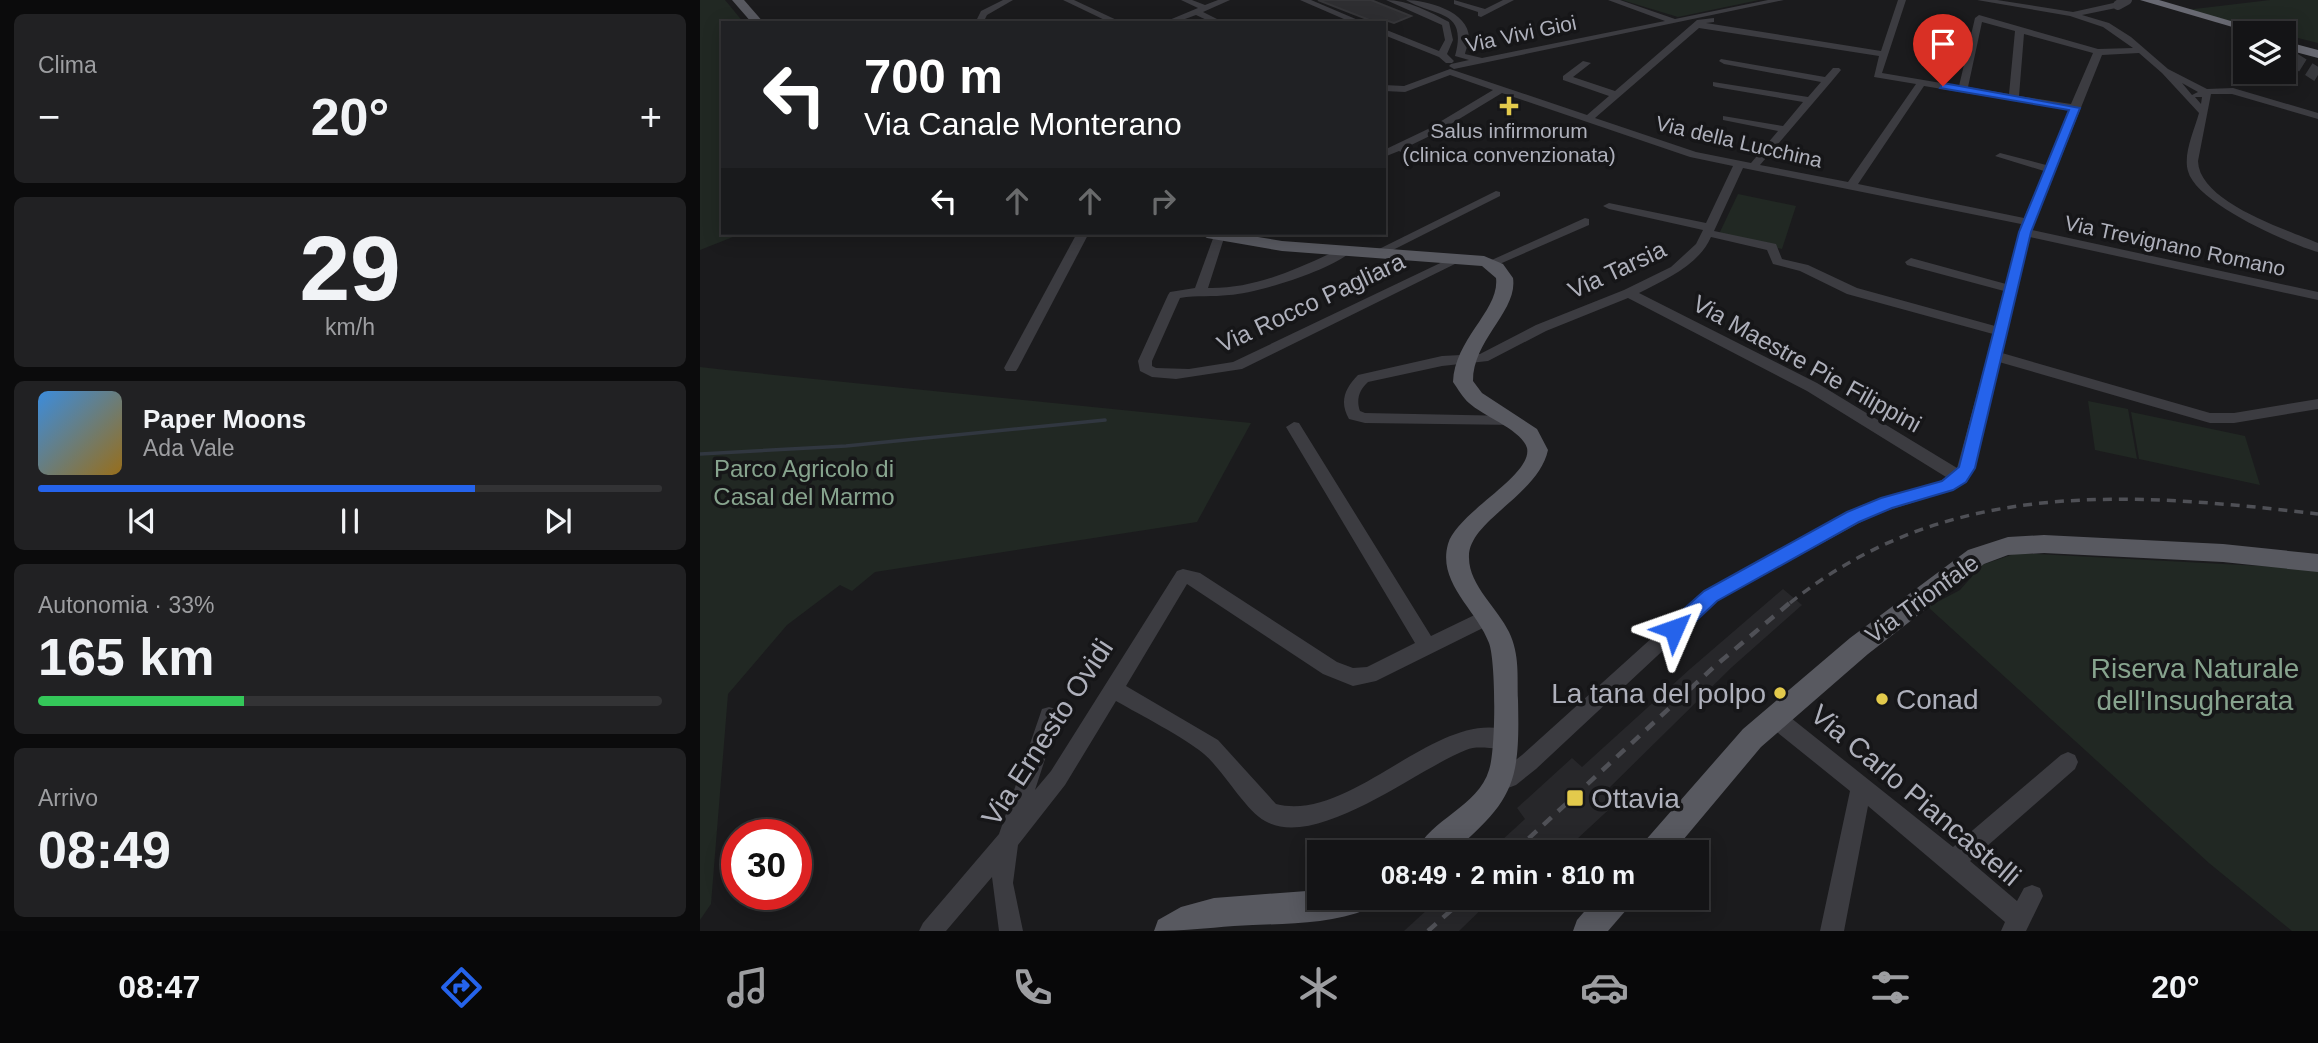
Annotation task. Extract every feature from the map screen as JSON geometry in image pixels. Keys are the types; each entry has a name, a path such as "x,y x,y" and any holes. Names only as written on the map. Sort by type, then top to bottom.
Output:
{"highway":[{"path":"2146,0 2233,24"},
{"path":"2124,2 2172,13 2233,32"},
{"path":"2296,42 2318,48"},
{"path":"2296,48 2318,54"}],"main road":[{"path":"738,0 756,21"},
{"path":"1222,235 1346,251 1491,263 1503,274 1505,288 1465,359 1462,377 1467,390 1512,421 1536,442 1538,451 1535,462 1518,485 1466,528 1456,552 1460,570 1487,617 1505,656 1506,739 1500,781 1482,804 1444,840"},
{"name":"Via Trionfale","path":"1664,840 1712,781 1774,717 1948,576 1976,557 1993,550 2024,544 2055,544 2231,553 2318,563"},
{"path":"1169,931 1178,923 1199,916 1307,907"},
{"path":"1588,931 1606,910"}],"street":[{"path":"980,21 981,15 1009,0"},
{"path":"1067,0 1114,21"},
{"path":"1185,0 1218,21"},
{"path":"1171,21 1226,0"},
{"path":"1304,0 1355,21"},
{"path":"1390,0 1437,18 1448,27 1450,40 1443,55"},
{"path":"1410,0 1440,11 1462,26 1465,38 1460,56 1488,59"},
{"path":"1457,2 1483,13 1510,0"},
{"path":"1612,0 1674,21"},
{"name":"Via Vivi Gioi","path":"1386,88 1405,89 1452,69 1488,59 1780,0"},
{"path":"1902,0 1877,75 2075,108"},
{"path":"1981,0 2071,14 2109,27 2188,89 2203,112"},
{"path":"2033,0 2061,9"},
{"path":"2071,14 2124,2"},
{"path":"977,4 989,10"},
{"path":"1587,120 1698,25 1738,15"},
{"path":"1964,89 1979,18 2098,52 2141,50"},
{"path":"1698,25 1883,54"},
{"path":"1448,27 1462,26"},
{"path":"2014,98 2020,29"},
{"name":"Via della Lucchina","path":"1386,33 1443,55 1452,69 1675,150 2026,227"},
{"path":"1500,781 1509,778 1530,762 1710,596 1860,513 1938,489 1961,478 1967,468 2026,227 2098,52"},
{"path":"1724,61 1828,80"},
{"path":"1586,63 1566,78 1616,95"},
{"path":"1753,167 1836,70"},
{"path":"2165,71 2188,89 2206,94 2219,90 2235,91 2318,116"},
{"path":"1851,187 1923,82"},
{"path":"1716,84 1810,100"},
{"path":"1386,153 1467,111 1502,89"},
{"path":"2206,94 2193,168 2200,184 2225,205 2318,248"},
{"path":"1727,118 1785,129"},
{"path":"1399,147 1431,163"},
{"path":"2000,156 2049,169"},
{"name":"Via Tarsia","path":"1512,421 1366,418 1351,412 1353,390 1363,378 1443,360 1483,358 1541,328 1629,293 1683,265 1697,251 1709,231 1739,164"},
{"path":"1377,253 1496,194"},
{"path":"1609,206 1772,247 1777,261 1804,268 1852,291 2001,332"},
{"path":"1491,263 1585,222"},
{"name":"Via Trevignano Romano","path":"2026,227 2318,296"},
{"path":"1011,368 1082,235"},
{"path":"1200,293 1222,235"},
{"name":"Via Rocco Pagliara","path":"1346,251 1273,283 1232,292 1173,296 1144,360 1146,370 1161,373 1200,373 1237,366 1459,259"},
{"path":"1911,262 2010,289"},
{"name":"Via Maestre Pie Filippini","path":"1629,293 1811,387 1961,478"},
{"path":"1995,356 2210,418 2235,418 2318,404"},
{"path":"1294,428 1427,646 1487,617"},
{"name":"Via Ernesto Ovidi","path":"1011,931 1002,883 1008,841 1048,793 1182,577 1194,578 1346,676 1369,675 1427,646"},
{"path":"1112,688 1211,747 1270,813 1285,817 1310,815 1346,803 1466,739 1506,739"},
{"path":"932,931 1008,841 1049,716"},
{"name":"Via Carlo Piancastelli","path":"1774,717 1953,861 2016,925"},
{"path":"1953,861 2068,762"},
{"path":"1832,931 1861,788"},
{"path":"2016,925 2032,896"}],"shaded area":[{"path":"1783,589 1802,605 1732,667 1607,790 1617,802 1576,840 1502,840 1525,819 1517,808 1572,758 1582,767"},
{"path":"1427,910 1481,910 1459,931 1404,931"}],"green space":[{"path":"700,0 725,0 742,21 721,21 721,235 738,235 700,250"},
{"path":"1622,0 1759,0 1678,17"},
{"path":"2270,0 2318,0 2318,43 2296,38 2296,21 2233,22 2186,10"},
{"path":"1738,194 1796,206 1782,249 1719,234"},
{"name":"Parco Agricolo di Casal del Marmo","path":"700,367 1251,423 1197,522 875,572 852,591 840,585 787,625 728,694 711,904 700,920"},
{"path":"2088,401 2128,409 2137,459 2095,450"},
{"path":"2131,412 2245,436 2260,485 2139,459"},
{"name":"Riserva Naturale dell'Insugherata","path":"2017,553 2318,569 2318,931 2292,931 2209,863 1928,607 1960,590 1982,565"}],"building":[{"path":"1318,0 1371,0 1411,16 1394,23 1385,20 1372,21"}],"waterway":[{"path":"700,454 846,446 1105,420"}],"tunnel":[{"path":"2296,61 2318,75"}],"railway":[{"path":"1790,603 1850,562 1912,533 1976,514 2042,503 2110,499 2248,506 2318,514"},
{"path":"1527,840 1715,666 1792,601"},
{"path":"1428,931 1452,910"}],"place":[{"name":"Salus infirmorum (clinica convenzionata)","path":"1509,106"},
{"name":"La tana del polpo","path":"1780,693"},
{"name":"Conad","path":"1882,699"},
{"name":"Ottavia","path":"1575,798"}],"route":[{"path":"1674,629 1710,596 1853,517 1887,503 1947,486 1961,478 1967,468 2025,232 2075,108 1943,86"}]}
